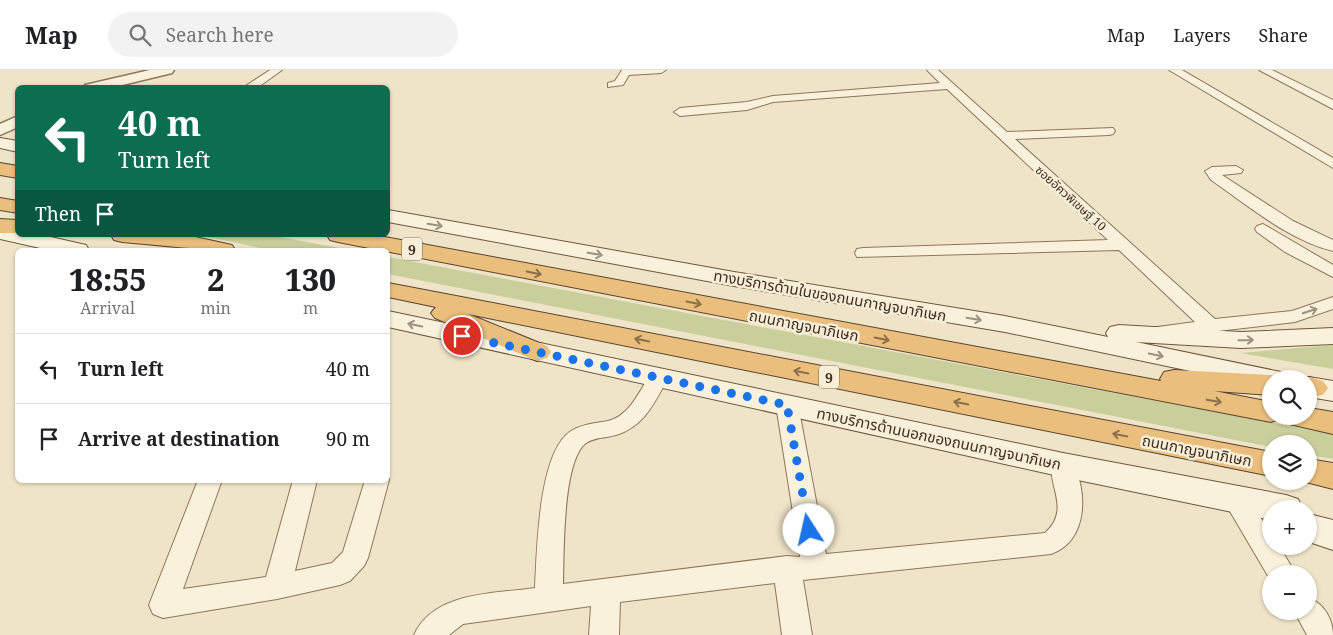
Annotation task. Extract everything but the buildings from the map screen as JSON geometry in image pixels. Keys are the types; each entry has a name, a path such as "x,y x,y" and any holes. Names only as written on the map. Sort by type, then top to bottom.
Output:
{"highway":[{"path":"0,158 15,160"},
{"path":"0,169 15,172"},
{"path":"0,204 15,206"},
{"path":"0,226 15,227"},
{"path":"166,237 215,248"},
{"name":"ถนนกาญจนาภิเษก","path":"348,237 1045,371 1262,410"},
{"path":"390,290 537,352"},
{"name":"ถนนกาญจนาภิเษก","path":"390,290 1262,462"},
{"path":"1045,371 1262,384"},
{"path":"1317,420 1333,423"},
{"path":"1317,473 1333,476"}],"main road":[{"path":"0,143 15,146"},
{"name":"ทางบริการด้านในของถนนกาญจนาภิเษก","path":"390,216 734,279 1005,324 1262,377"},
{"path":"0,232 15,235"},
{"path":"22,237 69,248"},
{"name":"ทางบริการด้านนอกของถนนกาญจนาภิเษก","path":"390,319 1063,465 1262,504"},
{"path":"1005,324 1196,339 1241,340 1333,336"},
{"path":"1164,484 1256,513"},
{"path":"1317,515 1333,518"},
{"path":"1317,531 1333,536"}],"street":[{"path":"101,85 150,72 167,70"},
{"path":"253,85 277,70"},
{"path":"612,85 619,83 626,71 661,70"},
{"name":"ซอยอัศวพิเชษฐ์ 10","path":"932,70 1210,325"},
{"path":"1174,70 1333,164"},
{"path":"1264,70 1333,106"},
{"path":"680,112 747,106 773,99 948,86"},
{"path":"0,130 15,122"},
{"path":"1003,136 1109,131"},
{"path":"1236,170 1212,171 1216,177 1288,226 1312,239 1333,246"},
{"path":"1263,229 1291,248 1333,272"},
{"path":"863,253 1122,245"},
{"path":"1140,334 1295,316 1333,304"},
{"path":"549,598 553,508 558,482 567,455 574,441 584,435 620,426 631,418 643,404 658,378"},
{"path":"787,405 815,566"},
{"path":"429,635 449,616 462,611 549,598 787,568 1051,543 1062,535 1068,524 1070,506 1063,465"},
{"path":"209,483 163,605 276,587 340,573 355,558 362,540 375,483"},
{"path":"276,587 305,483"},
{"path":"1256,513 1278,565"},
{"path":"787,568 797,635"},
{"path":"604,635 606,590"},
{"path":"1314,620 1324,635"}],"green space":[{"path":"208,237 280,237 339,248 260,248"},
{"path":"390,257 1262,421 1262,425 1285,425 1333,434 1333,459 1317,456 1317,435 1262,435 1262,445 390,274"},
{"path":"1333,345 1333,369 1240,353"}],"route":[{"path":"462,336 787,405 809,530"}]}
